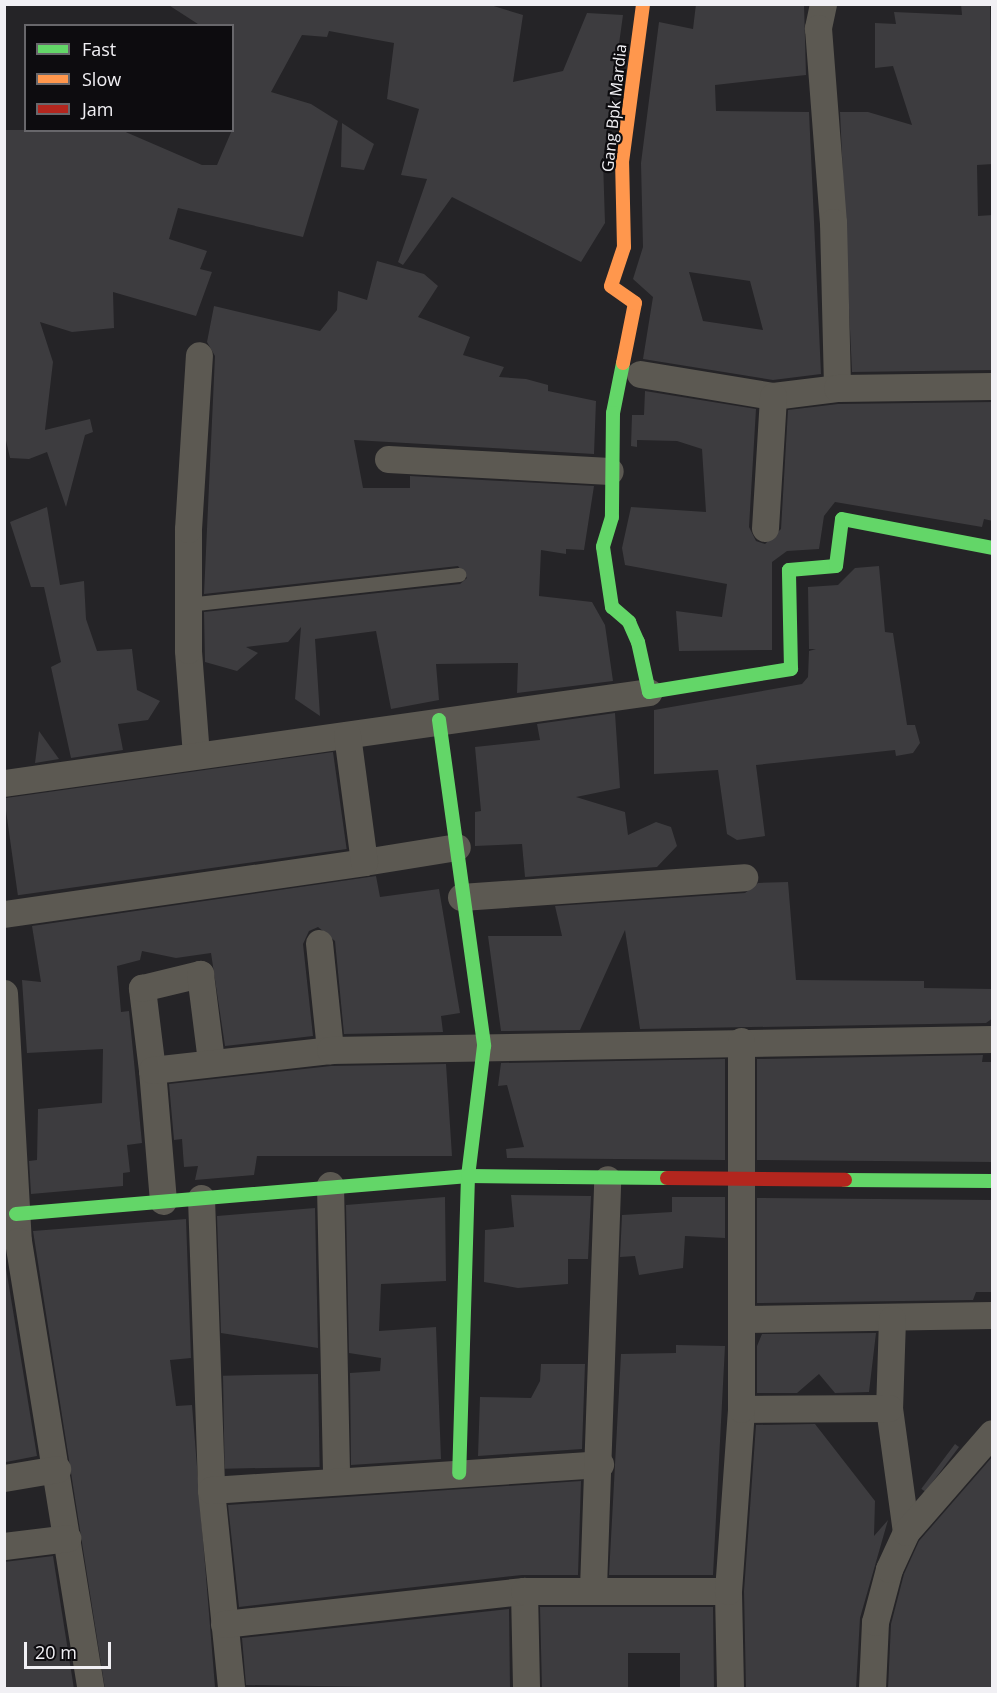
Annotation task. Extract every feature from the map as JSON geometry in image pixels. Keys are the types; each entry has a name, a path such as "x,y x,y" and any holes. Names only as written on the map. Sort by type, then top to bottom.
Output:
{"street":[{"name":"Gang Bpk Mardia","path":"610,471 613,413 635,303 611,286 624,247 622,162 643,4"},
{"path":"822,4 818,28 833,222 837,388"},
{"path":"196,754 188,605 199,355"},
{"path":"640,374 773,396 837,388 993,386"},
{"path":"765,528 773,396"},
{"path":"388,459 610,471 612,518 603,547 606,585 612,607 629,622 638,642 649,692"},
{"path":"4,783 196,754 649,692 791,669 789,570 836,566 842,519 993,548"},
{"path":"439,720 457,847 460,897 483,1046 468,1176 459,1473"},
{"path":"347,735 364,862"},
{"path":"4,914 457,847"},
{"path":"460,897 744,877"},
{"path":"319,943 330,1050"},
{"path":"163,1201 152,1070 142,988 200,974 211,1062"},
{"path":"5,1001 16,1214 11,1242 16,1298 57,1469 90,1689"},
{"path":"152,1070 330,1050 741,1041 993,1039"},
{"path":"729,1689 728,1592 741,1409 738,1182 741,1041"},
{"path":"16,1214 330,1185 468,1176 738,1182 993,1181"},
{"path":"593,1588 600,1464 607,1179"},
{"path":"330,1185 336,1481"},
{"path":"201,1198 211,1490 231,1689"},
{"path":"741,1319 892,1319 993,1315"},
{"path":"892,1319 889,1408 906,1532"},
{"path":"741,1409 889,1408"},
{"path":"873,1689 875,1622 889,1569 906,1532 993,1433"},
{"path":"211,1490 600,1464"},
{"path":"4,1478 57,1469"},
{"path":"4,1546 68,1538"},
{"path":"224,1624 524,1592 593,1588 728,1592"},
{"path":"524,1592 526,1689"}],"lane":[{"path":"188,605 459,575"}],"building":[{"path":"167,4 487,4 523,15 513,82 563,71 587,13 623,15 603,160 605,223 581,262 452,197 403,265 398,262 427,179 401,175 419,109 387,99 394,43 329,31 327,37 302,35 271,92 311,104 338,121 303,237 178,208 169,239 207,251 200,269 212,272 196,316 113,292 114,328 72,332 40,322 53,362 45,430 90,419 93,432 85,435 66,507 47,452 29,459 10,458 4,432 4,130 126,132 202,165 217,165 231,132 234,132 234,24 198,24"},
{"path":"696,4 804,4 806,75 715,85 716,111 809,112 821,374 773,380 643,359 653,297 633,279 643,247 641,163 659,22 693,29","holes":["689,272 750,281 763,330 703,321"]},
{"path":"961,4 990,4 993,164 977,165 978,216 993,215 993,370 852,372 840,112 868,112 912,125 893,66 875,68 875,23 896,24 894,12 962,15"},
{"path":"342,123 374,144 364,170 341,167"},
{"path":"377,261 424,274 438,286 418,317 470,337 463,355 504,367 499,377 526,379 548,385 548,391 596,401 594,454 354,440 363,488 410,488 410,476 594,486 584,550 566,549 566,554 541,550 539,596 592,602 605,625 613,681 517,693 518,663 436,664 439,700 391,709 376,631 315,639 320,716 295,699 301,627 288,642 246,647 258,653 237,671 205,662 204,612 460,584 467,578 458,566 204,594 215,356 207,342 214,306 320,331 337,310 338,291 367,300"},
{"path":"645,391 756,409 749,527 756,541 765,544 781,529 788,410 838,404 993,402 993,521 984,519 982,527 835,502 824,516 819,549 787,551 772,562 772,650 679,651 676,611 722,617 727,584 625,565 622,548 631,507 706,512 702,449 677,441 637,440 637,447 631,446 632,415 644,415"},
{"path":"47,507 60,585 84,581 86,619 97,651 132,649 137,690 160,701 148,720 118,724 123,750 71,758 51,667 61,662 44,587 31,587 10,522"},
{"path":"879,566 885,632 893,633 907,725 915,725 920,743 913,753 896,756 895,750 756,765 765,836 737,840 727,834 718,770 654,774 654,710 802,684 808,677 809,651 816,649 809,649 808,587 838,585 855,568"},
{"path":"615,713 620,788 576,797 625,812 628,835 656,822 671,827 677,846 657,867 525,877 522,844 475,846 475,812 481,811 475,747 540,740 537,724"},
{"path":"39,731 59,759 35,763"},
{"path":"333,752 347,849 18,895 4,798"},
{"path":"376,876 380,897 439,889 460,1013 441,1016 443,1032 344,1034 335,941 318,927 309,931 303,944 313,1036 225,1046 211,953 176,958 142,951 140,960 117,966 121,1012 129,1011 142,1143 127,1145 130,1172 123,1173 123,1186 31,1194 29,1161 37,1160 38,1109 102,1103 103,1049 27,1053 22,980 41,982 32,926"},
{"path":"788,882 796,980 924,981 924,988 993,989 993,1018 986,1023 640,1029 625,930 580,1030 501,1031 488,936 562,936 555,906 745,893 758,883"},
{"path":"983,1055 982,1062 993,1062 993,1162 757,1160 757,1059"},
{"path":"725,1059 725,1160 507,1158 506,1149 524,1147 507,1085 498,1086 501,1063"},
{"path":"446,1064 452,1156 257,1156 254,1175 195,1180 198,1166 184,1167 182,1139 174,1140 169,1084 331,1066"},
{"path":"511,1195 591,1196 588,1259 568,1259 568,1284 518,1288 484,1282 485,1230 514,1227"},
{"path":"445,1197 446,1281 381,1284 379,1331 436,1327 441,1459 351,1465 350,1373 380,1371 381,1358 349,1353 346,1205"},
{"path":"672,1197 725,1197 725,1238 685,1236 683,1268 639,1275 635,1256 620,1257 622,1215 672,1212"},
{"path":"757,1198 993,1200 993,1292 976,1292 973,1300 757,1303"},
{"path":"315,1208 318,1348 221,1333 217,1216"},
{"path":"186,1219 191,1358 170,1360 176,1406 192,1405 215,1687 105,1689 33,1231"},
{"path":"4,1256 37,1456 6,1462 4,1454"},
{"path":"876,1333 869,1392 835,1393 819,1374 797,1393 757,1393 757,1346 762,1334"},
{"path":"676,1345 725,1346 713,1575 609,1575 621,1354 676,1353"},
{"path":"541,1364 585,1364 582,1449 478,1456 480,1397 531,1398 540,1381"},
{"path":"318,1374 320,1467 225,1469 223,1376"},
{"path":"815,1424 875,1501 874,1536 888,1520 860,1618 856,1689 746,1689 744,1591 756,1425"},
{"path":"955,1444 959,1447 925,1492 921,1489"},
{"path":"993,1456 993,1689 888,1689 891,1624 904,1574 919,1541"},
{"path":"581,1481 578,1575 522,1575 239,1607 228,1505"},
{"path":"53,1556 74,1689 4,1689 4,1562"},
{"path":"540,1607 713,1607 714,1689 680,1689 680,1653 628,1653 628,1689 542,1689"},
{"path":"509,1609 510,1689 246,1685 242,1638"}],"traffic: fast":[{"path":"623,363 613,413 612,517 603,547 612,607 629,622 638,642 649,692 791,669 789,570 836,566 842,519 992,548"},
{"path":"439,720 484,1046 468,1176 459,1473"},
{"path":"16,1214 468,1176 667,1178"},
{"path":"845,1180 992,1181"}],"traffic: slow":[{"path":"623,363 635,303 611,286 624,247 622,162 643,4"}],"traffic: jam":[{"path":"667,1178 845,1180"}]}
